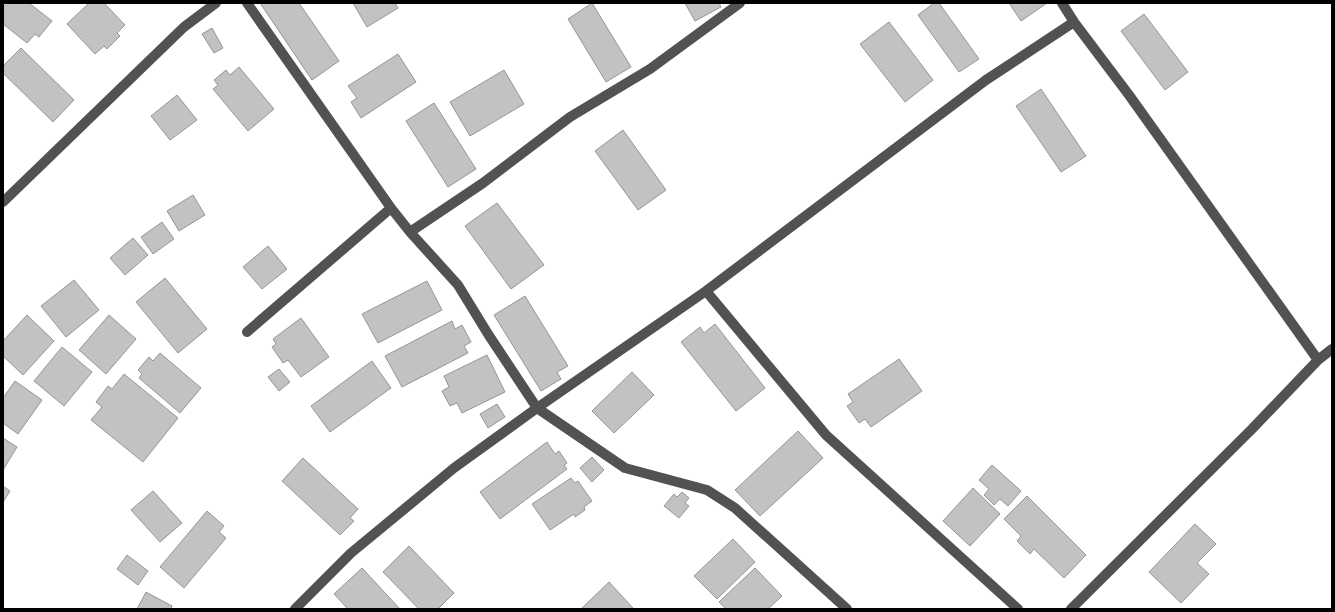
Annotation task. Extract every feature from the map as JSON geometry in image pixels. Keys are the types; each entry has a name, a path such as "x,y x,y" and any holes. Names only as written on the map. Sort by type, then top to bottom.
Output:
{"street":[{"path":"3,202 184,27 216,3"},
{"path":"247,3 391,208 410,232 458,285 488,334 537,408 626,468 707,490 735,508 848,609"},
{"path":"410,232 483,183 570,117 650,69 740,3"},
{"path":"1062,3 1074,22 1133,101 1318,360"},
{"path":"295,609 351,553 454,468 537,408 706,291 986,80 1074,22"},
{"path":"247,332 391,208"},
{"path":"706,291 826,435 1018,609"},
{"path":"1071,609 1252,429 1318,360 1332,349"}],"building":[{"path":"7,3 29,3 52,21 39,37 35,34 27,43 3,24 3,8"},
{"path":"89,3 104,3 125,25 117,33 120,36 107,49 104,46 95,54 67,24"},
{"path":"260,3 299,3 339,61 312,80"},
{"path":"353,3 395,3 398,8 367,27"},
{"path":"592,3 631,67 606,82 568,19"},
{"path":"685,3 719,3 721,7 695,21"},
{"path":"934,3 939,3 979,59 959,72 918,15"},
{"path":"1009,3 1047,3 1021,21"},
{"path":"1144,14 1188,72 1165,90 1121,31"},
{"path":"889,22 933,80 905,102 860,44"},
{"path":"212,28 223,48 214,53 202,34"},
{"path":"21,48 74,100 53,122 3,73 3,66"},
{"path":"398,54 416,82 361,118 351,102 357,98 348,86"},
{"path":"239,67 274,109 248,131 213,89 218,85 214,80 226,70 230,75"},
{"path":"504,70 524,104 470,136 450,102"},
{"path":"1041,89 1086,156 1061,172 1016,106"},
{"path":"177,95 197,120 170,140 151,116"},
{"path":"434,103 476,169 448,187 406,121"},
{"path":"623,130 666,190 638,210 595,151"},
{"path":"193,195 205,215 179,231 167,211"},
{"path":"497,203 544,265 511,289 465,226"},
{"path":"162,222 174,239 153,254 141,237"},
{"path":"133,238 148,255 125,275 110,258"},
{"path":"268,246 287,269 262,289 243,267"},
{"path":"165,278 207,329 178,353 136,302"},
{"path":"74,280 99,310 66,337 41,306"},
{"path":"427,281 442,310 378,343 362,314"},
{"path":"525,296 568,366 557,372 561,379 541,391 494,315"},
{"path":"27,315 54,341 23,375 3,356 3,341"},
{"path":"109,315 136,339 106,374 79,350"},
{"path":"301,318 329,357 301,377 288,360 283,363 272,347 276,344 273,339"},
{"path":"452,321 455,329 462,325 471,342 464,346 468,353 402,387 385,356"},
{"path":"715,324 765,388 736,411 681,342 700,327 704,333"},
{"path":"62,347 92,372 64,406 34,381"},
{"path":"160,353 201,388 180,413 139,378 142,374 138,370 149,357 153,361"},
{"path":"487,355 505,392 462,413 457,403 450,406 442,391 449,387 444,376"},
{"path":"899,359 922,391 871,427 865,419 859,423 847,406 853,402 848,394"},
{"path":"372,361 391,388 330,432 311,406"},
{"path":"279,369 290,382 279,391 268,377"},
{"path":"632,372 654,395 614,433 592,411"},
{"path":"124,374 178,418 143,462 91,420 102,407 96,402 108,386 112,389"},
{"path":"15,381 42,400 18,434 3,423 3,398"},
{"path":"497,404 505,417 488,428 480,414"},
{"path":"798,431 823,458 760,516 735,490"},
{"path":"3,438 17,447 3,470"},
{"path":"547,442 555,454 559,451 567,463 564,465 567,469 500,519 480,492"},
{"path":"592,457 604,470 592,482 580,468"},
{"path":"303,458 358,509 350,518 354,521 340,535 282,481"},
{"path":"992,465 1021,491 1008,506 1000,499 994,505 984,495 989,489 979,480"},
{"path":"571,478 575,483 578,481 592,501 584,507 585,510 575,517 574,514 550,530 532,504"},
{"path":"3,486 10,491 3,502"},
{"path":"973,488 1000,514 970,546 943,521"},
{"path":"153,491 182,523 160,542 131,510"},
{"path":"682,492 689,498 685,503 689,506 679,518 664,506 674,494 677,497"},
{"path":"1027,496 1086,555 1064,578 1034,549 1030,554 1017,541 1021,536 1004,519"},
{"path":"207,511 224,526 219,532 226,538 184,588 160,567"},
{"path":"1195,524 1216,544 1197,563 1209,574 1181,603 1149,572"},
{"path":"733,539 755,562 717,599 694,576"},
{"path":"409,546 454,593 438,609 419,609 383,572"},
{"path":"127,555 148,571 138,585 117,569"},
{"path":"362,568 400,609 348,609 334,594"},
{"path":"755,568 782,596 768,609 726,609 719,602"},
{"path":"609,582 633,608 632,609 581,609"},
{"path":"146,592 172,606 171,609 137,609"}]}
